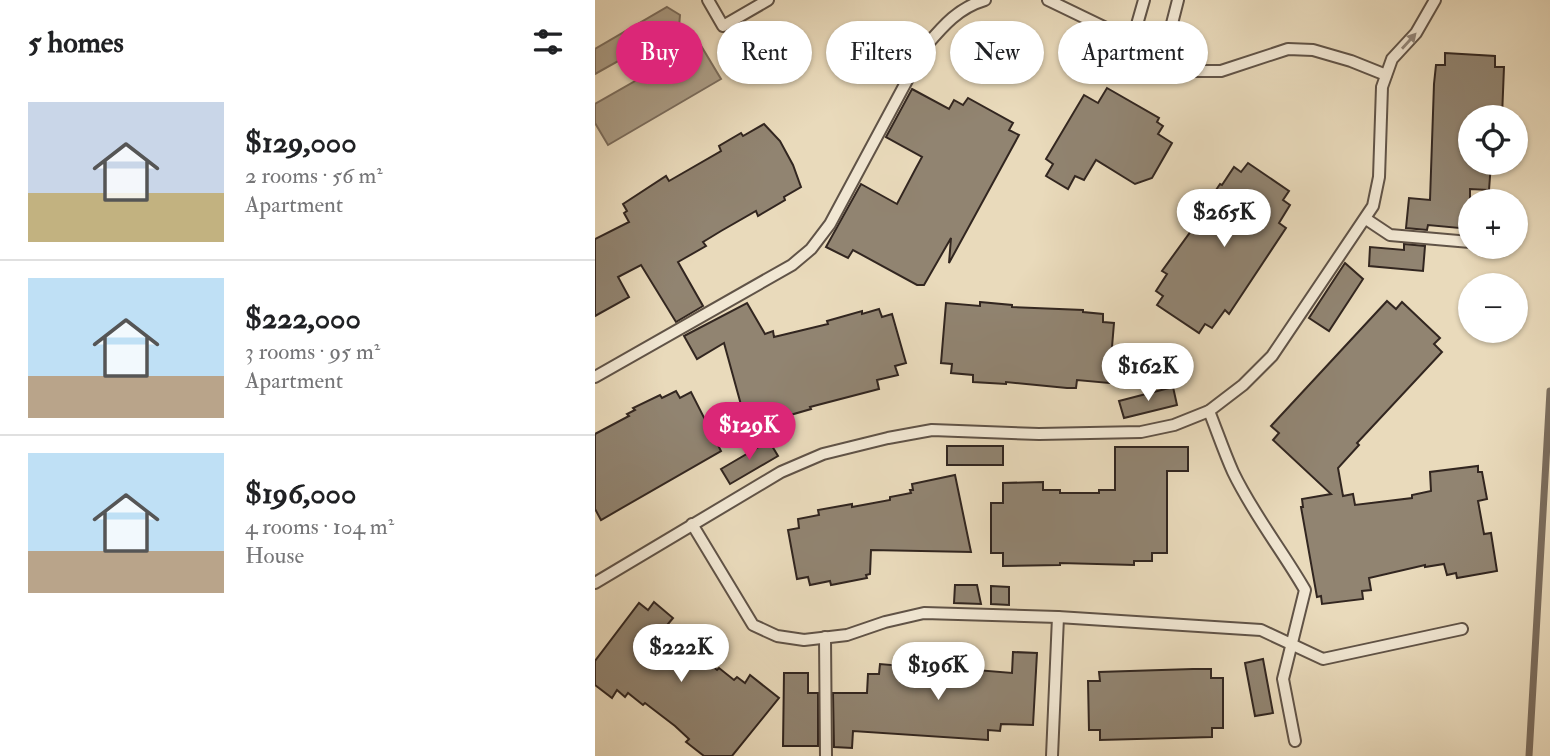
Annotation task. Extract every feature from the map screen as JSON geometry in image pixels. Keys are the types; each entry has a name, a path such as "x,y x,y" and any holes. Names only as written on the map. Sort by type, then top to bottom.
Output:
{"lane":[{"path":"708,0 723,26 768,0"},
{"path":"595,377 792,265 811,249 830,224 925,47 945,24 968,5 985,0"},
{"path":"1048,0 1094,21"},
{"path":"1138,21 1144,0"},
{"path":"1173,21 1178,0"},
{"path":"595,583 781,472 823,454 932,430 1039,434 1141,432 1174,425 1209,411 1243,385 1272,356 1366,219 1373,206 1379,177 1382,87 1392,59 1416,33 1434,0"},
{"path":"1208,71 1221,71 1288,49 1313,50 1386,75"},
{"path":"1366,219 1390,235 1458,241"},
{"path":"1209,411 1234,473 1265,529 1286,557 1305,590 1283,679 1295,741"},
{"path":"692,524 753,625 777,636 804,640 847,635 924,613 1058,617 1261,630 1323,659 1462,629"},
{"path":"1052,756 1058,617"},
{"path":"825,637 826,756"}],"shaded area":[{"path":"667,7 680,15 680,21 643,21"},
{"path":"616,37 616,62 595,74 595,49"},
{"path":"703,49 717,72 717,81 608,145 595,123 595,104 630,84 703,84"}],"building":[{"path":"1445,53 1495,56 1495,67 1504,67 1502,105 1458,105 1458,175 1490,175 1489,189 1458,189 1458,228 1428,225 1427,230 1406,228 1409,198 1430,200 1436,65 1445,65"},
{"path":"1107,88 1159,118 1157,122 1163,126 1158,134 1172,143 1152,178 1135,184 1096,160 1084,180 1075,176 1068,189 1046,176 1053,164 1046,159 1084,95 1098,103"},
{"path":"912,89 949,109 954,100 963,105 968,98 1013,123 1009,130 1019,135 949,263 951,238 924,285 917,285 853,250 848,258 826,247 861,184 897,204 922,157 886,137"},
{"path":"764,124 780,141 801,187 758,216 756,211 721,231 703,242 706,246 678,262 703,306 676,322 641,265 618,277 629,297 595,316 595,239 629,222 623,204 666,176 669,181 721,151 719,146 741,133 743,136"},
{"path":"1248,163 1289,191 1283,200 1290,205 1279,223 1286,228 1229,314 1225,310 1212,328 1205,324 1199,333 1157,305 1163,296 1156,291 1167,274 1162,271 1204,213 1202,211 1220,184 1222,185 1234,167 1241,172"},
{"path":"1404,244 1425,246 1423,271 1369,266 1370,247 1404,250"},
{"path":"1345,263 1363,279 1329,331 1309,318"},
{"path":"1387,301 1396,309 1402,302 1440,338 1434,344 1442,352 1357,443 1359,445 1338,468 1343,496 1353,494 1355,505 1412,498 1412,495 1431,491 1430,472 1478,466 1478,472 1482,472 1487,499 1478,501 1484,534 1491,533 1497,571 1457,578 1456,573 1447,575 1444,564 1425,565 1369,578 1371,590 1362,591 1363,599 1322,604 1321,596 1317,597 1301,507 1302,499 1331,494 1273,440 1279,433 1271,426"},
{"path":"980,302 1103,314 1103,322 1114,323 1109,383 1077,380 1076,388 1067,388 1006,382 973,382 973,375 951,373 952,364 941,363 946,303 980,306"},
{"path":"747,303 765,334 773,331 774,337 828,324 827,321 862,311 862,314 879,309 882,317 892,314 906,363 895,366 898,375 877,380 879,389 759,424 755,409 743,412 724,343 697,359 684,336"},
{"path":"1173,387 1177,405 1124,418 1119,401"},
{"path":"676,391 680,398 691,392 721,451 601,520 595,509 595,434 629,416 627,414 635,410 633,408 660,395 662,398"},
{"path":"769,441 778,456 730,484 721,469"},
{"path":"947,446 1003,446 1003,465 947,465"},
{"path":"1115,447 1188,447 1188,471 1167,471 1167,553 1152,553 1152,561 1134,561 1134,565 1060,563 1003,566 1003,553 991,553 991,503 1003,503 1003,483 1043,482 1043,490 1060,490 1060,493 1099,493 1099,490 1115,490"},
{"path":"955,475 971,552 871,550 870,574 866,575 867,578 831,585 830,581 810,585 808,577 797,579 788,530 799,528 798,519 819,515 818,510 890,500 890,497 911,493 912,484"},
{"path":"955,585 977,585 981,604 954,603"},
{"path":"991,586 1009,587 1009,605 991,604"},
{"path":"654,602 673,618 668,624 676,631 674,634 717,670 719,668 734,680 737,677 745,683 750,675 779,698 732,756 704,756 686,742 689,739 675,726 645,703 643,705 628,693 625,697 617,690 612,698 595,685 595,661 639,603 648,610"},
{"path":"1013,652 1037,653 1033,725 1001,724 1000,731 988,730 988,740 853,731 852,748 834,747 833,693 867,693 868,674 879,674 880,664 1012,673"},
{"path":"1263,659 1273,713 1255,716 1245,663"},
{"path":"1211,669 1211,678 1223,678 1223,728 1212,728 1212,737 1100,740 1100,730 1089,730 1088,681 1100,681 1099,672"},
{"path":"784,673 808,673 808,693 818,693 818,746 783,746"}],"waterway":[{"path":"1529,756 1550,391"}]}
